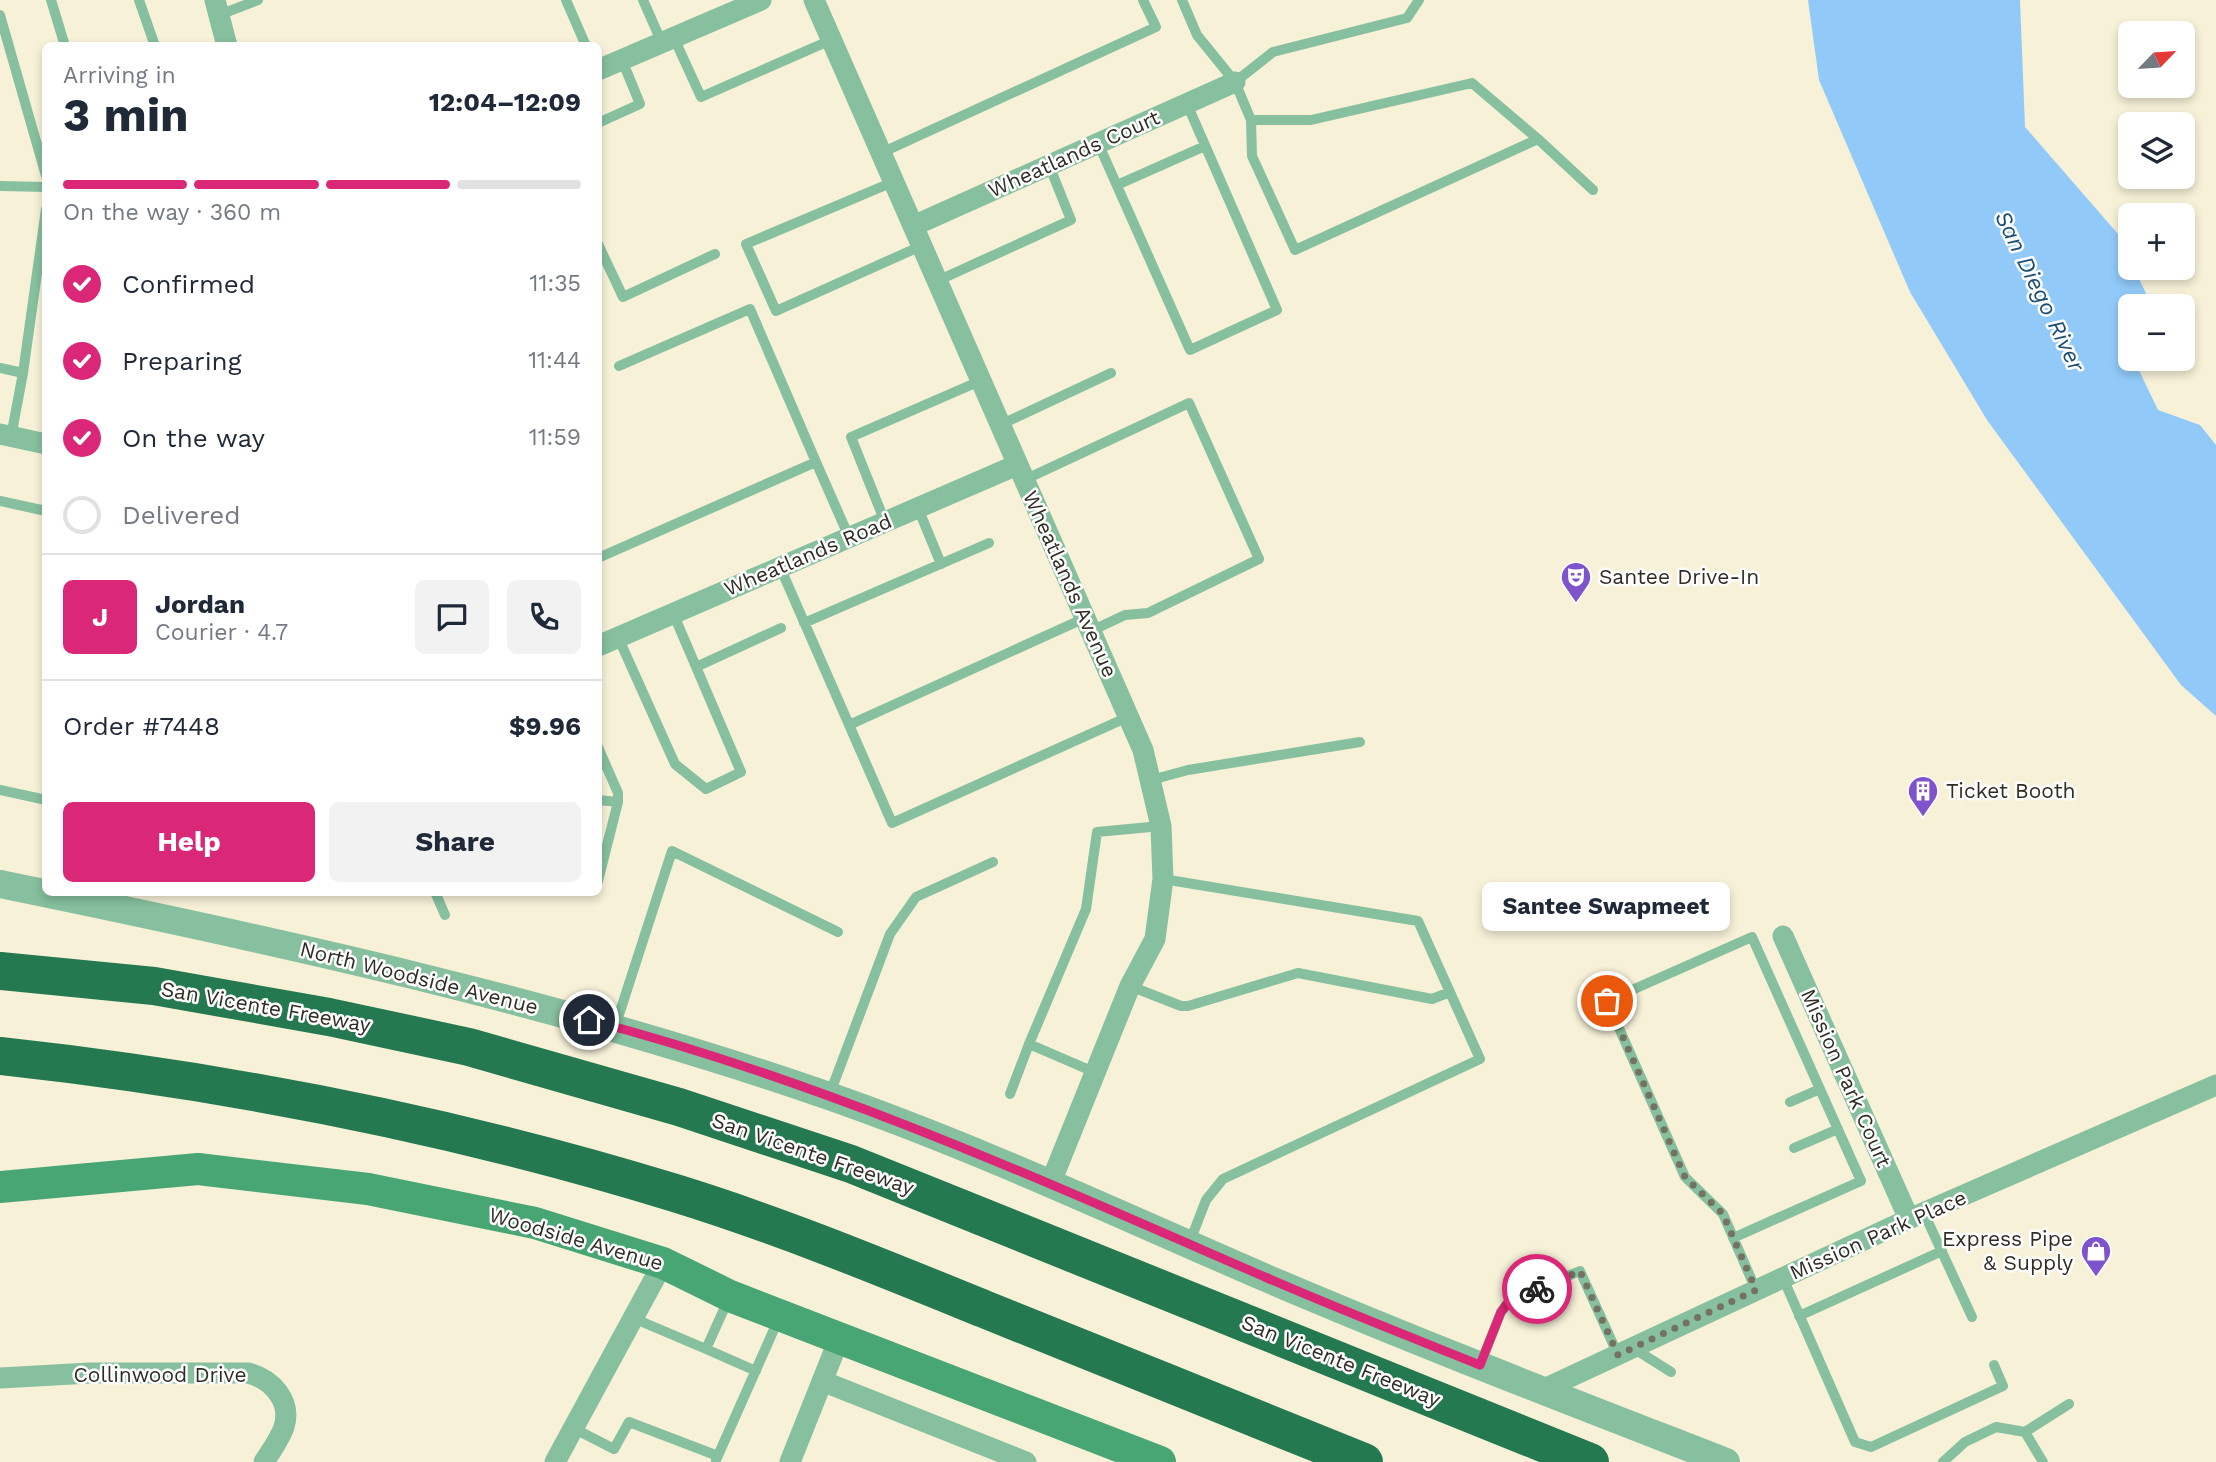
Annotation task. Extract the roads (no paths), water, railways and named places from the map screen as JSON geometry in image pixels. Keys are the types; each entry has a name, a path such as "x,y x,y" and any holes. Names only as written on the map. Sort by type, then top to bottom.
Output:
{"highway":[{"path":"0,944 154,986"},
{"name":"San Vicente Freeway","path":"0,971 154,986 329,1017 469,1047 679,1107 838,1159 1590,1462"},
{"path":"0,1056 214,1083 368,1112 512,1147 677,1194 890,1271 1364,1462"},
{"path":"0,1070 78,1064"}],"main road":[{"name":"Woodside Avenue","path":"0,1187 198,1169 368,1189 535,1223 663,1263 730,1296 1160,1462"}],"street":[{"path":"602,68 761,0"},
{"name":"Wheatlands Avenue","path":"814,0 1143,750 1151,780 1160,826 1163,879 1155,939 1130,986 1051,1182"},
{"path":"217,8 226,42"},
{"name":"Wheatlands Court","path":"913,226 1235,82"},
{"path":"3,437 42,443"},
{"name":"Wheatlands Road","path":"602,644 918,508 1020,472"},
{"name":"North Woodside Avenue","path":"0,884 42,890"},
{"name":"North Woodside Avenue","path":"91,896 137,902 615,1027 829,1096 1051,1182 1189,1244 1480,1365 1726,1462"},
{"name":"Mission Park Court","path":"1783,936 1917,1216"},
{"name":"Mission Park Place","path":"1542,1390 1917,1216 2216,1085"},
{"path":"555,1462 663,1263"},
{"path":"790,1462 839,1339"},
{"name":"Collinwood Drive","path":"0,1378 90,1373 248,1373 261,1377 276,1388 285,1408 284,1427 264,1462"},
{"path":"822,1381 1026,1462"}],"lane":[{"path":"51,0 64,42"},
{"path":"139,0 154,42"},
{"path":"217,8 258,0"},
{"path":"566,0 584,42"},
{"path":"643,0 701,97 831,40"},
{"path":"881,153 1156,27 1143,0"},
{"path":"1182,0 1197,35 1235,82 1251,120 1252,156 1296,250 1538,139"},
{"path":"1235,82 1273,52 1407,19 1419,0"},
{"path":"0,16 42,162"},
{"path":"602,122 640,104 622,60"},
{"path":"1251,120 1311,120 1472,83 1593,190"},
{"path":"1098,143 1190,350 1277,310 1187,104"},
{"path":"1117,185 1205,146"},
{"path":"937,281 1072,220 1049,165"},
{"path":"893,181 746,244 776,312 921,246"},
{"path":"0,186 42,187"},
{"path":"3,437 23,373 42,238"},
{"path":"602,252 623,297 715,254"},
{"path":"619,366 750,309 849,537"},
{"path":"0,368 23,373"},
{"path":"1000,425 1111,373"},
{"path":"886,522 851,437 980,381"},
{"path":"849,725 1088,625 1125,615 1148,613 1259,559 1189,403 1020,472"},
{"path":"602,556 816,462"},
{"path":"0,501 42,509"},
{"path":"918,508 941,564"},
{"path":"804,624 989,543"},
{"path":"780,568 892,823 1128,717"},
{"path":"618,637 675,764 706,789 741,772 673,614"},
{"path":"696,667 781,628"},
{"path":"1151,780 1188,770 1360,742"},
{"path":"602,756 618,793 602,865"},
{"path":"0,790 42,799"},
{"path":"602,800 618,802"},
{"path":"1010,1094 1086,909 1097,832 1160,826"},
{"path":"615,1027 672,852 838,932"},
{"path":"829,1096 890,934 900,915 916,897 993,862"},
{"path":"1163,879 1418,921 1480,1059 1223,1180 1206,1200 1189,1244"},
{"path":"437,896 444,915"},
{"path":"1733,1238 1861,1181 1752,937 1607,1001 1685,1177 1723,1214 1733,1238 1756,1290"},
{"path":"1130,986 1181,1006 1298,973 1432,999 1450,992"},
{"path":"1029,1044 1094,1072"},
{"path":"1790,1102 1820,1089"},
{"path":"1794,1148 1838,1129"},
{"path":"1917,1216 1942,1251 1972,1317"},
{"path":"1799,1316 1942,1251"},
{"path":"1480,1365 1501,1312 1510,1300 1580,1271 1625,1351 1671,1372"},
{"path":"1783,1278 1855,1442 1864,1446 1871,1447 2003,1386 1994,1365"},
{"path":"706,1349 730,1296"},
{"path":"609,1462 629,1422 717,1459 780,1315"},
{"path":"633,1318 756,1371"},
{"path":"1943,1462 1965,1442 1996,1427 2025,1432 2069,1404"},
{"path":"573,1428 614,1449"},
{"path":"2025,1432 2043,1462"}],"water":[{"name":"San Diego River","path":"1808,0 2020,0 2025,127 2118,234 2118,280 2140,280 2146,294 2118,294 2118,371 2139,371 2158,410 2200,425 2216,445 2216,716 2181,685 1987,420 1910,292 1819,80"}],"place":[{"name":"Santee Drive-In","path":"1576,604"},
{"name":"Ticket Booth","path":"1923,818"},
{"name":"Santee Swapmeet","path":"1607,1001"},
{"name":"Express Pipe & Supply","path":"2096,1278"}]}
